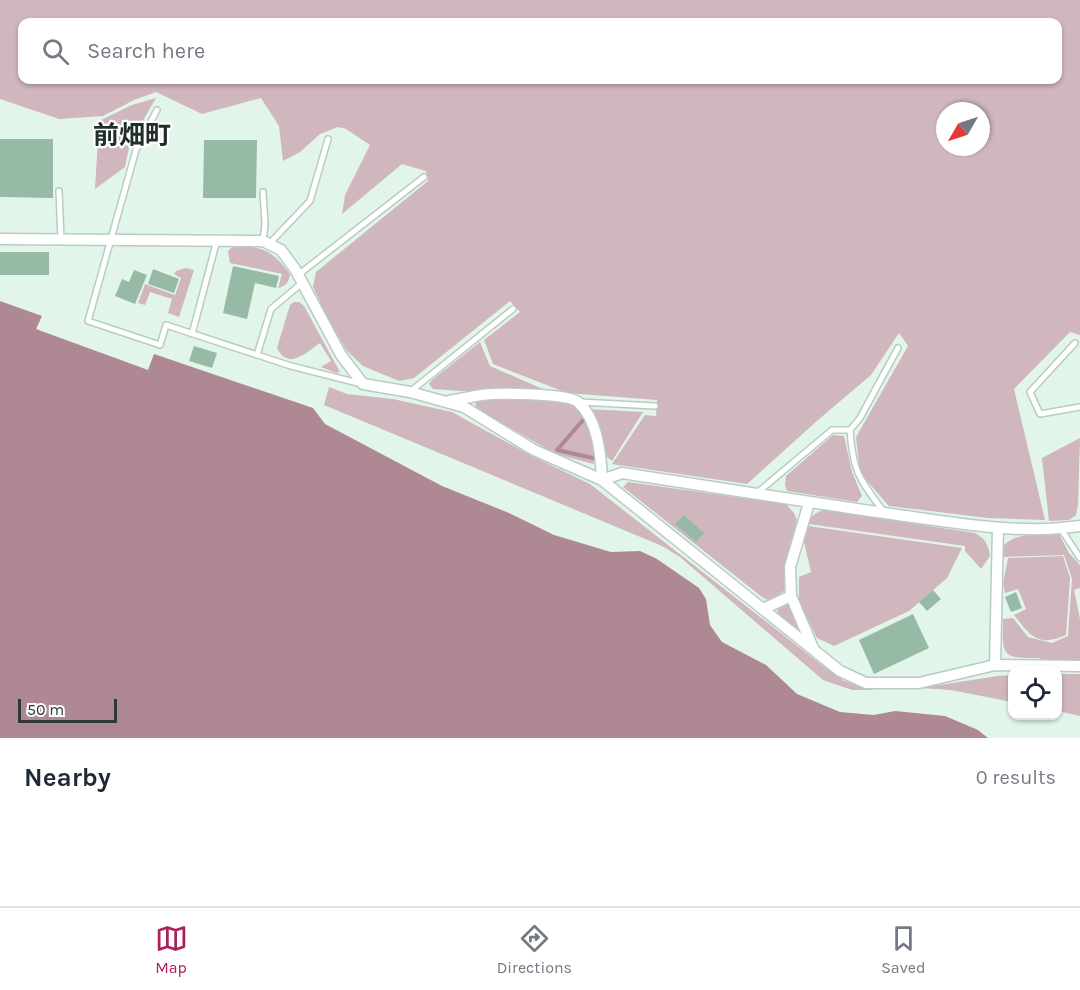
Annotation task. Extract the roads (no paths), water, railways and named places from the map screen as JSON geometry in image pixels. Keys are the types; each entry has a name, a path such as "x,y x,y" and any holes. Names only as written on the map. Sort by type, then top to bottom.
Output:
{"street":[{"path":"0,238 266,242 281,250 300,279 341,356 363,384 410,392 464,407 534,450 602,480 840,671 866,683 919,683 995,665 1080,666"},
{"path":"446,402 483,395 545,395 573,399 591,419 602,458 602,480"},
{"path":"602,480 622,473 998,528 1061,529 1080,526"},
{"path":"808,502 790,567 791,596 814,649"},
{"path":"995,665 998,528"},
{"path":"763,609 791,596"}],"lane":[{"path":"157,110 136,150 88,321 160,345 166,325 291,366 363,384"},
{"path":"266,242 310,201 328,139"},
{"path":"257,355 271,309 300,279 424,177"},
{"path":"59,191 61,239"},
{"path":"263,192 266,242"},
{"path":"192,334 217,240"},
{"path":"410,392 513,309"},
{"path":"1075,343 1030,392 1040,414 1080,407"},
{"path":"885,513 859,480 852,454 850,430 860,418 898,348"},
{"path":"578,402 655,406"},
{"path":"756,494 832,430 850,430"},
{"path":"1061,529 1080,558"}],"waterway":[{"path":"584,419 557,450 593,458"}],"district":[{"name":"前畑町","path":"132,135"}]}
